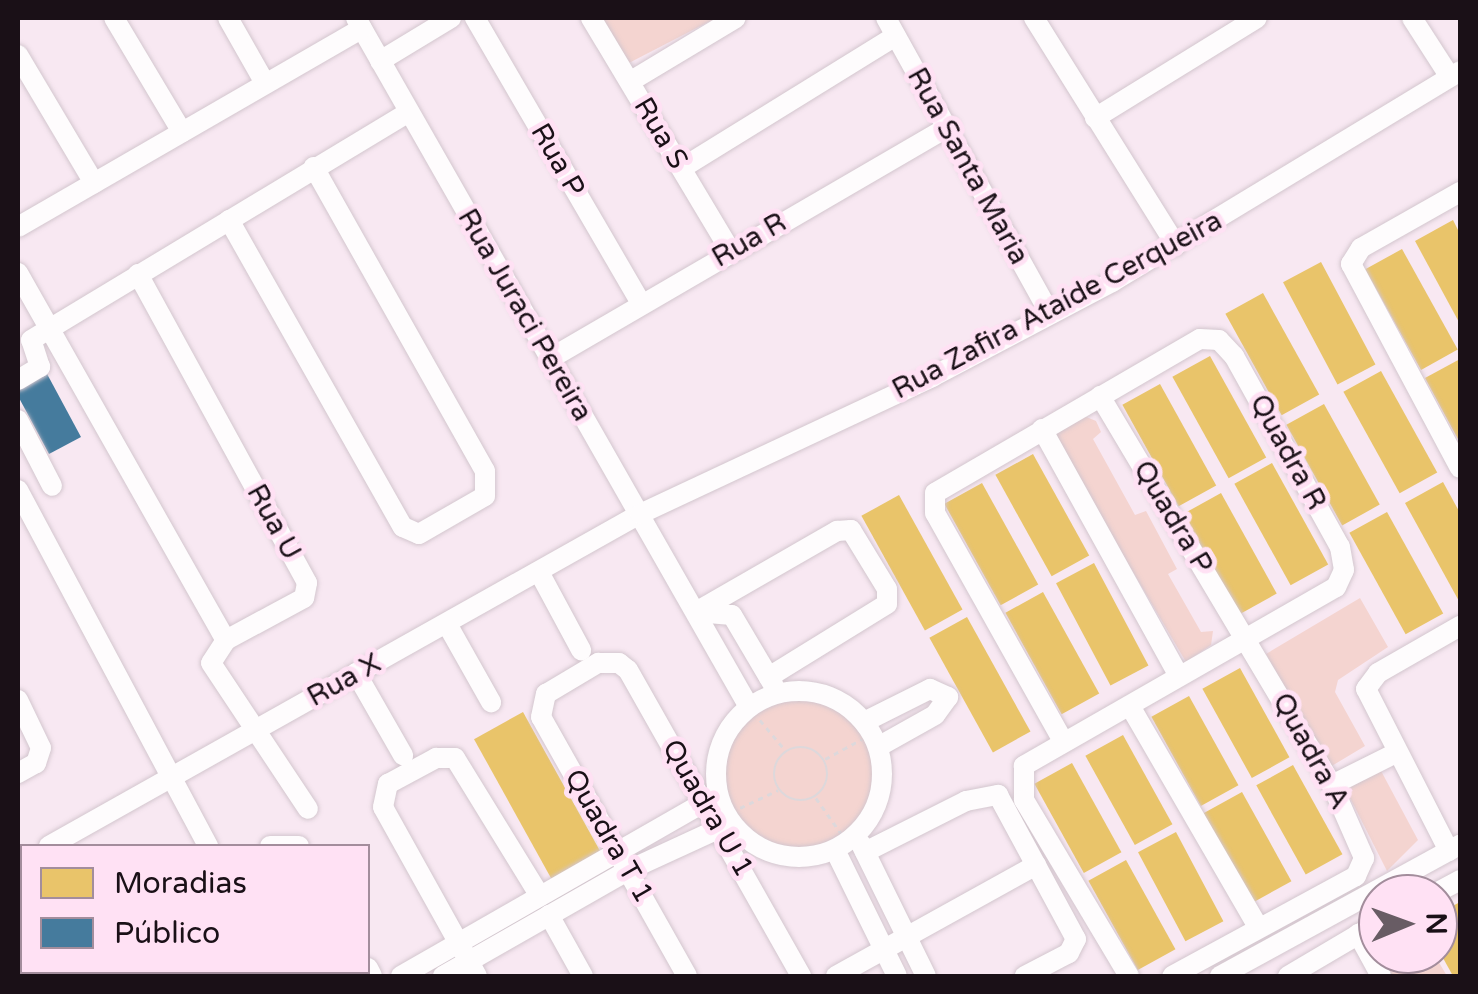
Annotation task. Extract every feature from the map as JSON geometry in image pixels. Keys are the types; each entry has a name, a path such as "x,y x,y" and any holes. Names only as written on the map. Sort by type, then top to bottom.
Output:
{"street":[{"path":"114,18 182,132"},
{"path":"228,18 265,83"},
{"path":"380,61 451,18"},
{"name":"Rua P","path":"474,18 641,303"},
{"name":"Rua S","path":"591,18 730,250"},
{"path":"631,82 736,18"},
{"path":"1034,18 1176,245"},
{"path":"1095,118 1257,18"},
{"path":"1412,18 1455,74"},
{"path":"18,228 359,23"},
{"name":"Rua Juraci Pereira","path":"359,23 749,707"},
{"path":"682,168 891,27"},
{"name":"Rua Santa Maria","path":"891,27 1050,314"},
{"path":"18,55 94,183"},
{"name":"Rua Zafira Ataíde Cerqueira","path":"640,514 932,377 1050,314 1176,245 1455,74"},
{"path":"18,380 40,368 31,340 408,112"},
{"name":"Rua R","path":"550,358 949,126"},
{"path":"228,220 403,528 419,534 485,496 485,471 314,167"},
{"path":"1460,192 1361,248 1351,264 1460,468"},
{"path":"18,273 226,640 212,663 308,810"},
{"name":"Rua U","path":"138,274 307,582 304,598 226,640"},
{"name":"Quadra R","path":"1100,396 1200,339 1220,340 1234,356 1344,559 1336,588 1246,638"},
{"path":"1063,741 932,502 943,482 1100,396"},
{"name":"Quadra P","path":"1100,396 1246,638"},
{"path":"18,420 52,486"},
{"path":"1042,428 1178,676"},
{"path":"18,490 207,844"},
{"name":"Rua X","path":"80,839 172,775 640,514"},
{"path":"625,862 713,798 721,746 749,707 886,604 887,588 851,530 837,531 696,612"},
{"path":"540,572 590,656"},
{"path":"696,612 732,616 774,685 823,694 871,734 877,804 851,845 884,950 897,976"},
{"path":"447,624 491,702"},
{"path":"1408,874 1454,848 1394,754 1367,701 1370,680 1460,626"},
{"path":"1129,976 1024,800 1024,766 1246,638"},
{"name":"Quadra A","path":"1246,638 1332,785 1363,847 1364,867 1258,927"},
{"name":"Quadra T 1","path":"590,656 546,694 541,717 687,976"},
{"name":"Quadra U 1","path":"590,656 619,663 628,670 713,798 800,976"},
{"path":"356,673 402,755"},
{"path":"18,700 40,740 26,768"},
{"path":"1130,706 1258,927 1172,976"},
{"path":"1332,785 1394,754"},
{"path":"472,969 383,807 388,784 446,756 461,763 583,976"},
{"path":"401,976 457,942 544,906 625,862 726,821 778,855 851,845 966,801 998,795 1072,927 1069,953 1025,976"},
{"path":"851,845 926,976"},
{"path":"836,976 1036,865"},
{"path":"1220,976 1358,902"},
{"path":"442,976 472,969 544,906"},
{"path":"1288,976 1358,934"}],"path":[{"path":"749,707 786,751"},
{"path":"824,760 871,734"},
{"path":"779,790 800,801 816,796 828,779 824,760 811,748 786,751"},
{"path":"779,790 775,768 786,751"},
{"path":"726,821 779,790"},
{"path":"816,796 851,845"}],"shaded area":[{"path":"597,18 716,18 625,65"},
{"path":"1084,416 1096,421 1101,432 1093,439 1135,515 1146,511 1177,569 1168,574 1201,632 1213,631 1211,645 1186,662 1052,434"},
{"path":"1360,598 1388,647 1338,680 1335,692 1365,746 1330,767 1266,654"},
{"path":"800,696 830,702 856,719 873,745 879,775 873,805 856,831 830,848 800,854 770,848 744,831 727,805 721,775 727,745 744,719 770,702"},
{"path":"1380,769 1418,840 1387,871 1346,790"},
{"path":"1384,974 1447,976 1385,976"}],"building: Moradias":[{"path":"1453,220 1460,234 1460,324 1415,241"},
{"path":"1402,249 1458,350 1421,370 1365,269"},
{"path":"1321,262 1375,364 1337,385 1283,282"},
{"path":"1263,293 1319,394 1282,415 1225,314"},
{"path":"1210,356 1266,457 1229,478 1172,377"},
{"path":"1460,359 1460,443 1425,378"},
{"path":"1381,371 1437,472 1400,493 1343,392"},
{"path":"1160,384 1216,485 1179,506 1122,405"},
{"path":"1324,404 1380,505 1342,525 1286,425"},
{"path":"1033,454 1089,555 1052,576 995,475"},
{"path":"1272,463 1328,564 1291,585 1234,484"},
{"path":"1443,482 1460,513 1460,603 1405,503"},
{"path":"982,483 1038,584 1001,605 944,504"},
{"path":"1221,493 1277,594 1239,614 1183,514"},
{"path":"899,495 963,610 925,630 861,516"},
{"path":"1387,512 1443,613 1406,634 1349,533"},
{"path":"1094,563 1148,665 1110,686 1056,583"},
{"path":"1043,592 1099,693 1062,714 1005,613"},
{"path":"967,617 1031,732 993,752 929,638"},
{"path":"1240,668 1289,757 1252,778 1202,689"},
{"path":"1189,696 1238,785 1201,806 1151,717"},
{"path":"523,712 601,853 552,880 474,739"},
{"path":"1123,735 1172,824 1135,845 1085,756"},
{"path":"1072,763 1121,852 1084,873 1034,784"},
{"path":"1293,765 1342,854 1306,875 1256,785"},
{"path":"1242,792 1291,881 1253,903 1204,813"},
{"path":"1176,832 1223,921 1185,941 1138,852"},
{"path":"1126,860 1175,949 1138,970 1088,881"},
{"path":"1458,903 1460,976 1453,976 1458,974"}],"building: Público":[{"path":"46,372 81,437 49,454 18,396 18,387"}]}
